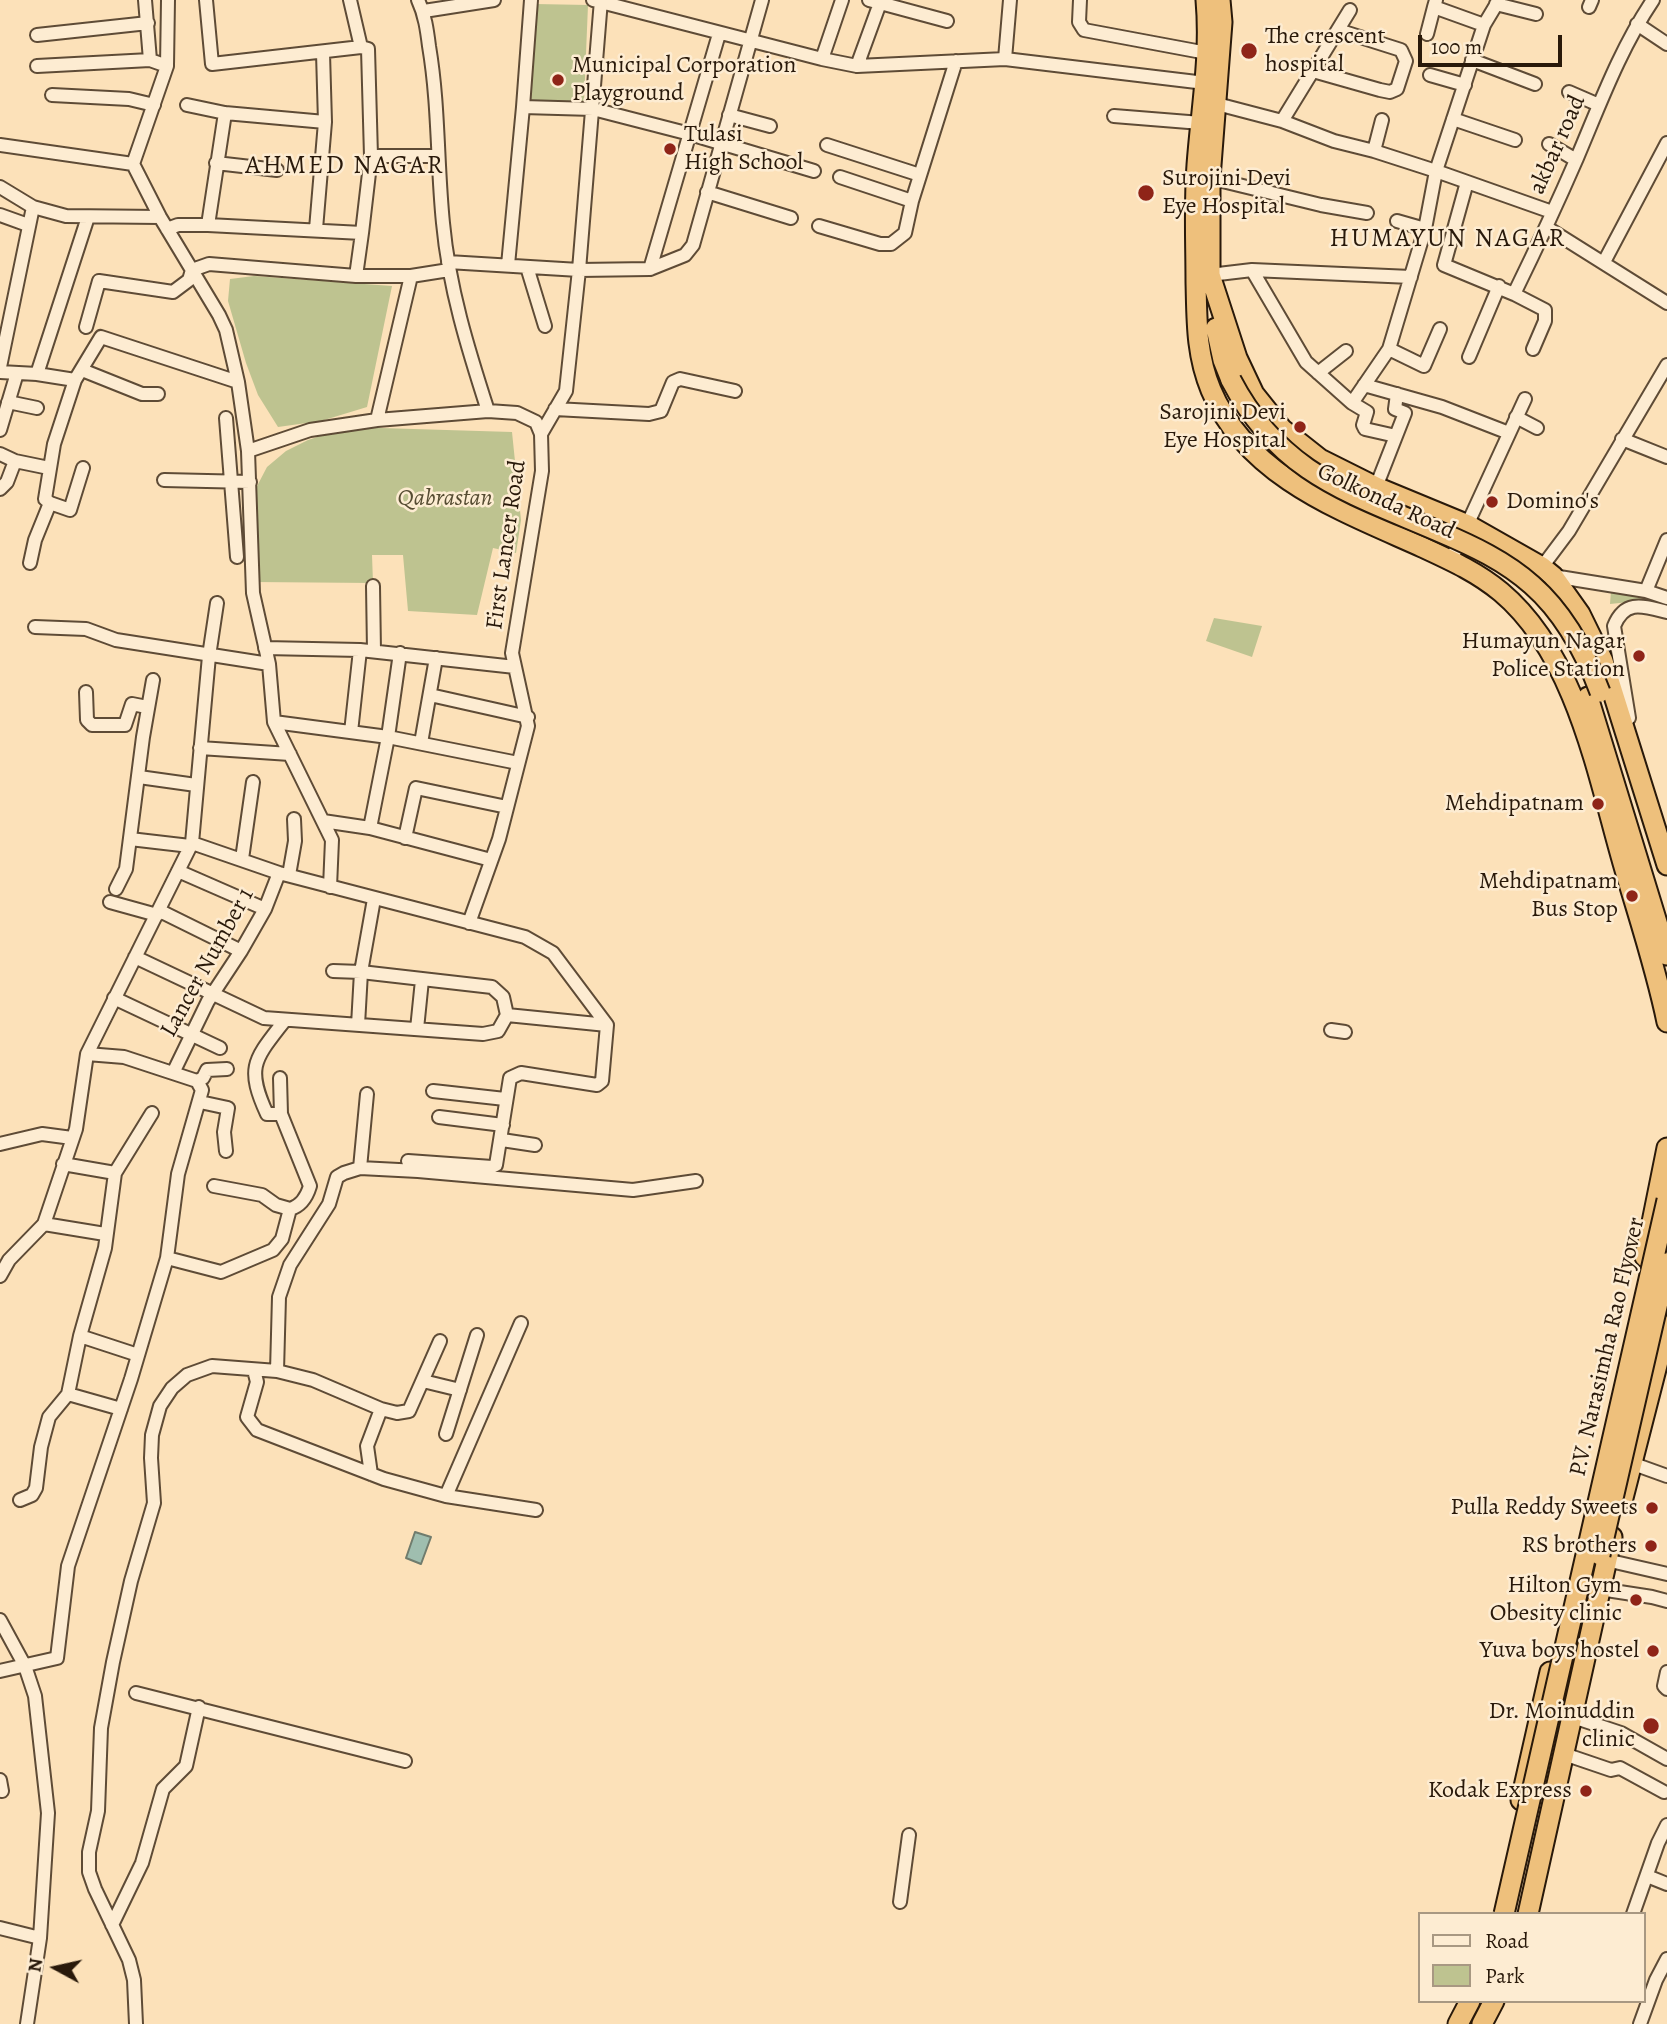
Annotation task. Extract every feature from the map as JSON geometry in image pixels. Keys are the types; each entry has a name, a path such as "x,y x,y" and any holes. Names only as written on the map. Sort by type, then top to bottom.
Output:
{"highway":[{"name":"Golkonda Road","path":"1206,0 1207,53 1197,166 1203,278 1254,394 1282,429 1320,459 1376,487 1460,522 1547,571 1580,614 1603,661 1667,865"},
{"name":"Golkonda Road","path":"1220,0 1222,22 1217,104 1196,332 1201,363 1212,393 1237,436 1272,469 1303,491 1474,572 1503,593 1542,637 1563,676 1588,744 1667,1022"},
{"path":"1203,278 1205,340 1225,382 1255,421 1288,456 1307,470 1352,494 1492,556 1514,571 1552,605 1581,648 1591,670 1667,916"},
{"path":"1225,382 1230,405 1254,438 1300,480 1347,505 1486,567 1507,580 1543,612 1570,654 1588,697 1667,955"},
{"path":"1443,556 1460,522"},
{"path":"1497,1912 1531,1748 1593,1494 1667,1148"},
{"name":"P.V. Narasimha Rao Flyover","path":"1504,1912 1667,1200"},
{"name":"P.V. Narasimha Rao Flyover","path":"1517,1912 1667,1263"},
{"path":"1528,1912 1606,1560 1631,1463 1662,1372 1667,1326"},
{"path":"1593,1494 1622,1501"},
{"path":"1512,1846 1542,1854"},
{"path":"1458,2024 1469,2003"},
{"path":"1468,2024 1479,2003"},
{"path":"1482,2024 1493,2003"},
{"path":"1493,2024 1503,2003"}],"street":[{"path":"145,0 150,60"},
{"path":"168,0 167,66 133,164 160,217 226,330 238,382 248,451 253,593 269,664 274,722 332,840 330,887"},
{"path":"206,0 212,64 361,47 368,49 371,156 356,276"},
{"path":"350,0 361,47"},
{"path":"488,411 461,326 448,266 438,156 435,80 421,6 494,0"},
{"path":"508,265 531,0"},
{"path":"593,0 822,60 857,66 1004,60 1205,83"},
{"path":"541,433 566,391 579,270 601,0"},
{"path":"192,270 209,264 356,276 411,276 448,266 650,269 685,255 693,245 762,0"},
{"path":"822,60 842,0"},
{"path":"1004,60 1010,0"},
{"path":"1080,0 1079,22 1084,30 1207,53"},
{"name":"akbar road","path":"1514,294 1637,24 1653,0"},
{"path":"857,66 874,1 947,21"},
{"path":"1352,403 1389,349 1425,229 1436,171 1484,25 1497,2 1536,14"},
{"path":"1427,34 1435,4 1484,25"},
{"path":"1282,121 1350,9"},
{"path":"37,34 148,23"},
{"path":"1637,24 1667,44"},
{"path":"1312,71 1380,90 1390,92 1397,89 1406,61 1401,50 1338,30"},
{"path":"650,269 719,34"},
{"path":"316,229 325,122 323,52"},
{"path":"37,66 150,60 167,66"},
{"path":"1472,60 1535,84"},
{"path":"819,226 880,244 891,244 905,233 912,201 956,61"},
{"path":"1430,75 1465,85"},
{"path":"1569,92 1599,105"},
{"path":"52,95 129,99 155,105"},
{"path":"1217,104 1282,121 1334,141 1374,150 1552,212"},
{"path":"187,105 225,113 325,122"},
{"path":"523,107 593,109 690,134 814,171"},
{"path":"208,225 225,113"},
{"path":"729,115 770,126"},
{"path":"1114,116 1201,123"},
{"path":"1453,119 1516,140"},
{"path":"1374,150 1382,120"},
{"path":"1604,262 1667,143"},
{"path":"1549,144 1576,160"},
{"path":"0,145 133,164"},
{"path":"827,145 920,175"},
{"path":"371,156 438,156"},
{"path":"216,163 277,170"},
{"path":"840,177 912,201"},
{"path":"1210,178 1321,205 1367,213"},
{"path":"1467,181 1444,265 1499,286 1545,310 1545,321 1533,349"},
{"path":"0,187 33,207 66,216 160,217"},
{"path":"707,192 791,218"},
{"path":"0,367 33,207"},
{"path":"0,215 28,225"},
{"path":"37,374 88,217"},
{"path":"1397,221 1425,229"},
{"path":"167,229 178,225 208,225 362,233"},
{"path":"1546,227 1667,303"},
{"path":"527,267 545,326"},
{"path":"86,327 99,281 173,292 189,280 192,270"},
{"path":"1203,278 1252,270 1411,277"},
{"path":"1252,270 1306,362 1352,403 1367,412 1363,425 1365,429 1395,436"},
{"path":"377,421 411,276"},
{"path":"1469,357 1499,286"},
{"path":"1389,349 1424,366 1440,329"},
{"path":"83,468 70,510 45,499 54,444 79,375 101,337 238,382"},
{"path":"1318,373 1346,351"},
{"path":"1667,365 1547,571 1646,591 1667,598"},
{"path":"0,372 79,375 142,394 158,394"},
{"path":"0,430 17,373"},
{"path":"555,409 649,414 661,411 673,382 680,379 735,391"},
{"path":"1364,385 1442,407 1509,433"},
{"path":"1376,487 1405,413 1395,409 1397,394"},
{"path":"1460,522 1525,399"},
{"path":"8,402 37,408"},
{"name":"First Lancer Road","path":"248,451 310,430 377,421 488,411 517,413 536,422 541,433 542,471 512,653 528,726 499,839 469,923"},
{"path":"1516,417 1537,428"},
{"path":"226,418 237,557"},
{"path":"1622,439 1667,457"},
{"path":"0,454 15,461 49,468"},
{"path":"0,489 7,482 15,461"},
{"path":"164,480 250,482"},
{"path":"30,563 35,540 50,503"},
{"path":"1646,591 1667,540"},
{"path":"373,586 374,651"},
{"path":"0,1276 9,1260 44,1224 76,1129 87,1054 191,845 209,656 217,603"},
{"path":"1627,737 1629,716 1614,626 1618,615 1631,607 1644,606 1667,612"},
{"path":"36,627 86,629 116,640 269,664"},
{"path":"265,648 374,651 515,667"},
{"path":"351,732 360,650"},
{"path":"370,828 388,737 400,653"},
{"path":"421,743 436,658"},
{"path":"117,889 126,869 153,680"},
{"path":"86,692 87,720 92,725 125,725 132,704 148,707"},
{"path":"430,695 528,717"},
{"path":"274,722 388,737 518,763"},
{"path":"200,748 290,754"},
{"path":"139,777 196,785"},
{"path":"242,859 253,782"},
{"path":"405,838 416,788 507,807"},
{"name":"Lancer Number 1","path":"173,1073 212,995 241,951 284,874 296,841 294,819"},
{"path":"323,821 370,828 491,860"},
{"path":"130,839 191,845 330,887 526,937 553,953 607,1025 601,1081 597,1085 521,1073 510,1078 496,1165 492,1167 408,1161"},
{"path":"178,871 265,909"},
{"path":"358,1025 361,972 374,899"},
{"path":"110,902 159,913 241,951"},
{"path":"135,957 264,1018 483,1034 498,1031 507,1015 503,998 492,987 333,971"},
{"path":"417,1029 422,980"},
{"path":"114,998 220,1048"},
{"path":"507,1015 607,1025"},
{"path":"280,1019 254,1070 259,1096 267,1114 281,1114"},
{"path":"0,1671 57,1658 68,1566 121,1409 167,1258 178,1174 202,1090 197,1081 124,1057 87,1054"},
{"path":"197,1081 203,1078 207,1070 227,1069"},
{"path":"167,1258 221,1272 273,1250 282,1239 293,1209 308,1194 310,1186 281,1114 280,1078"},
{"path":"433,1091 505,1099"},
{"path":"360,1168 367,1094"},
{"path":"200,1102 228,1108 224,1132 226,1151"},
{"path":"20,1500 32,1496 36,1488 41,1447 49,1417 68,1394 80,1336 105,1248 115,1173 152,1113"},
{"path":"439,1117 503,1125"},
{"path":"0,1144 42,1134 72,1138"},
{"path":"502,1140 535,1145"},
{"path":"63,1164 115,1173"},
{"path":"277,1370 279,1297 290,1265 329,1204 337,1177 360,1168 441,1172 633,1190 696,1181"},
{"path":"214,1186 262,1195 276,1205 293,1209"},
{"path":"44,1224 105,1234"},
{"path":"446,1496 521,1323"},
{"path":"446,1434 477,1335"},
{"path":"80,1336 138,1355"},
{"path":"136,2024 134,1980 129,1959 89,1872 89,1852 98,1811 101,1728 110,1675 131,1581 154,1503 152,1435 160,1406 172,1388 187,1375 212,1366 277,1370 313,1380 380,1409 397,1413 408,1411 440,1341"},
{"path":"254,1370 257,1382 247,1417 257,1430 371,1474 446,1496 536,1510"},
{"path":"423,1381 460,1391"},
{"path":"68,1394 121,1409"},
{"path":"371,1474 367,1446 380,1409"},
{"path":"1631,1463 1667,1476"},
{"path":"1606,1560 1667,1574"},
{"path":"1600,1589 1667,1601"},
{"path":"0,1620 6,1644 25,1666 35,1696 48,1813 40,1938 27,2024"},
{"path":"1667,1672 1664,1686 1667,1689"},
{"path":"136,1693 405,1760"},
{"path":"112,1925 142,1863 163,1789 186,1766 200,1707"},
{"path":"1573,1717 1621,1733 1667,1759"},
{"path":"1564,1754 1611,1770 1620,1768 1664,1792"},
{"path":"1634,1912 1667,1825"},
{"path":"900,1902 909,1835"},
{"path":"1647,1876 1667,1884"},
{"path":"0,1928 40,1938"},
{"path":"1646,1999 1667,1959"},
{"path":"1640,2024 1645,2003"}],"green space":[{"path":"535,4 588,5 584,102 529,101"},
{"path":"254,276 392,286 367,407 321,421 278,427 258,395 228,301 230,279"},
{"name":"Qabrastan","path":"348,427 512,432 521,520 516,553 493,548 477,615 408,611 403,555 372,555 373,583 254,582 255,490 267,467 286,451 308,440"},
{"path":"1611,591 1648,600 1610,604"},
{"path":"1214,618 1262,626 1252,657 1206,641"}],"shaded area":[{"path":"415,1532 431,1537 421,1564 406,1558"}],"place":[{"name":"The crescent hospital","path":"1249,51"},
{"name":"Municipal Corporation Playground","path":"558,80"},
{"name":"Tulasi High School","path":"670,149"},
{"name":"Surojini Devi Eye Hospital","path":"1146,193"},
{"name":"Sarojini Devi Eye Hospital","path":"1300,427"},
{"name":"Domino's","path":"1492,502"},
{"name":"Humayun Nagar Police Station","path":"1639,656"},
{"name":"Mehdipatnam","path":"1598,804"},
{"name":"Mehdipatnam Bus Stop","path":"1632,896"},
{"name":"Pulla Reddy Sweets","path":"1652,1508"},
{"name":"RS brothers","path":"1651,1546"},
{"name":"Hilton Gym Obesity clinic","path":"1636,1600"},
{"name":"Yuva boys hostel","path":"1653,1651"},
{"name":"Dr. Moinuddin clinic","path":"1651,1726"},
{"name":"Kodak Express","path":"1586,1791"}],"district":[{"name":"AHMED NAGAR","path":"345,167"},
{"name":"HUMAYUN NAGAR","path":"1448,240"}]}
